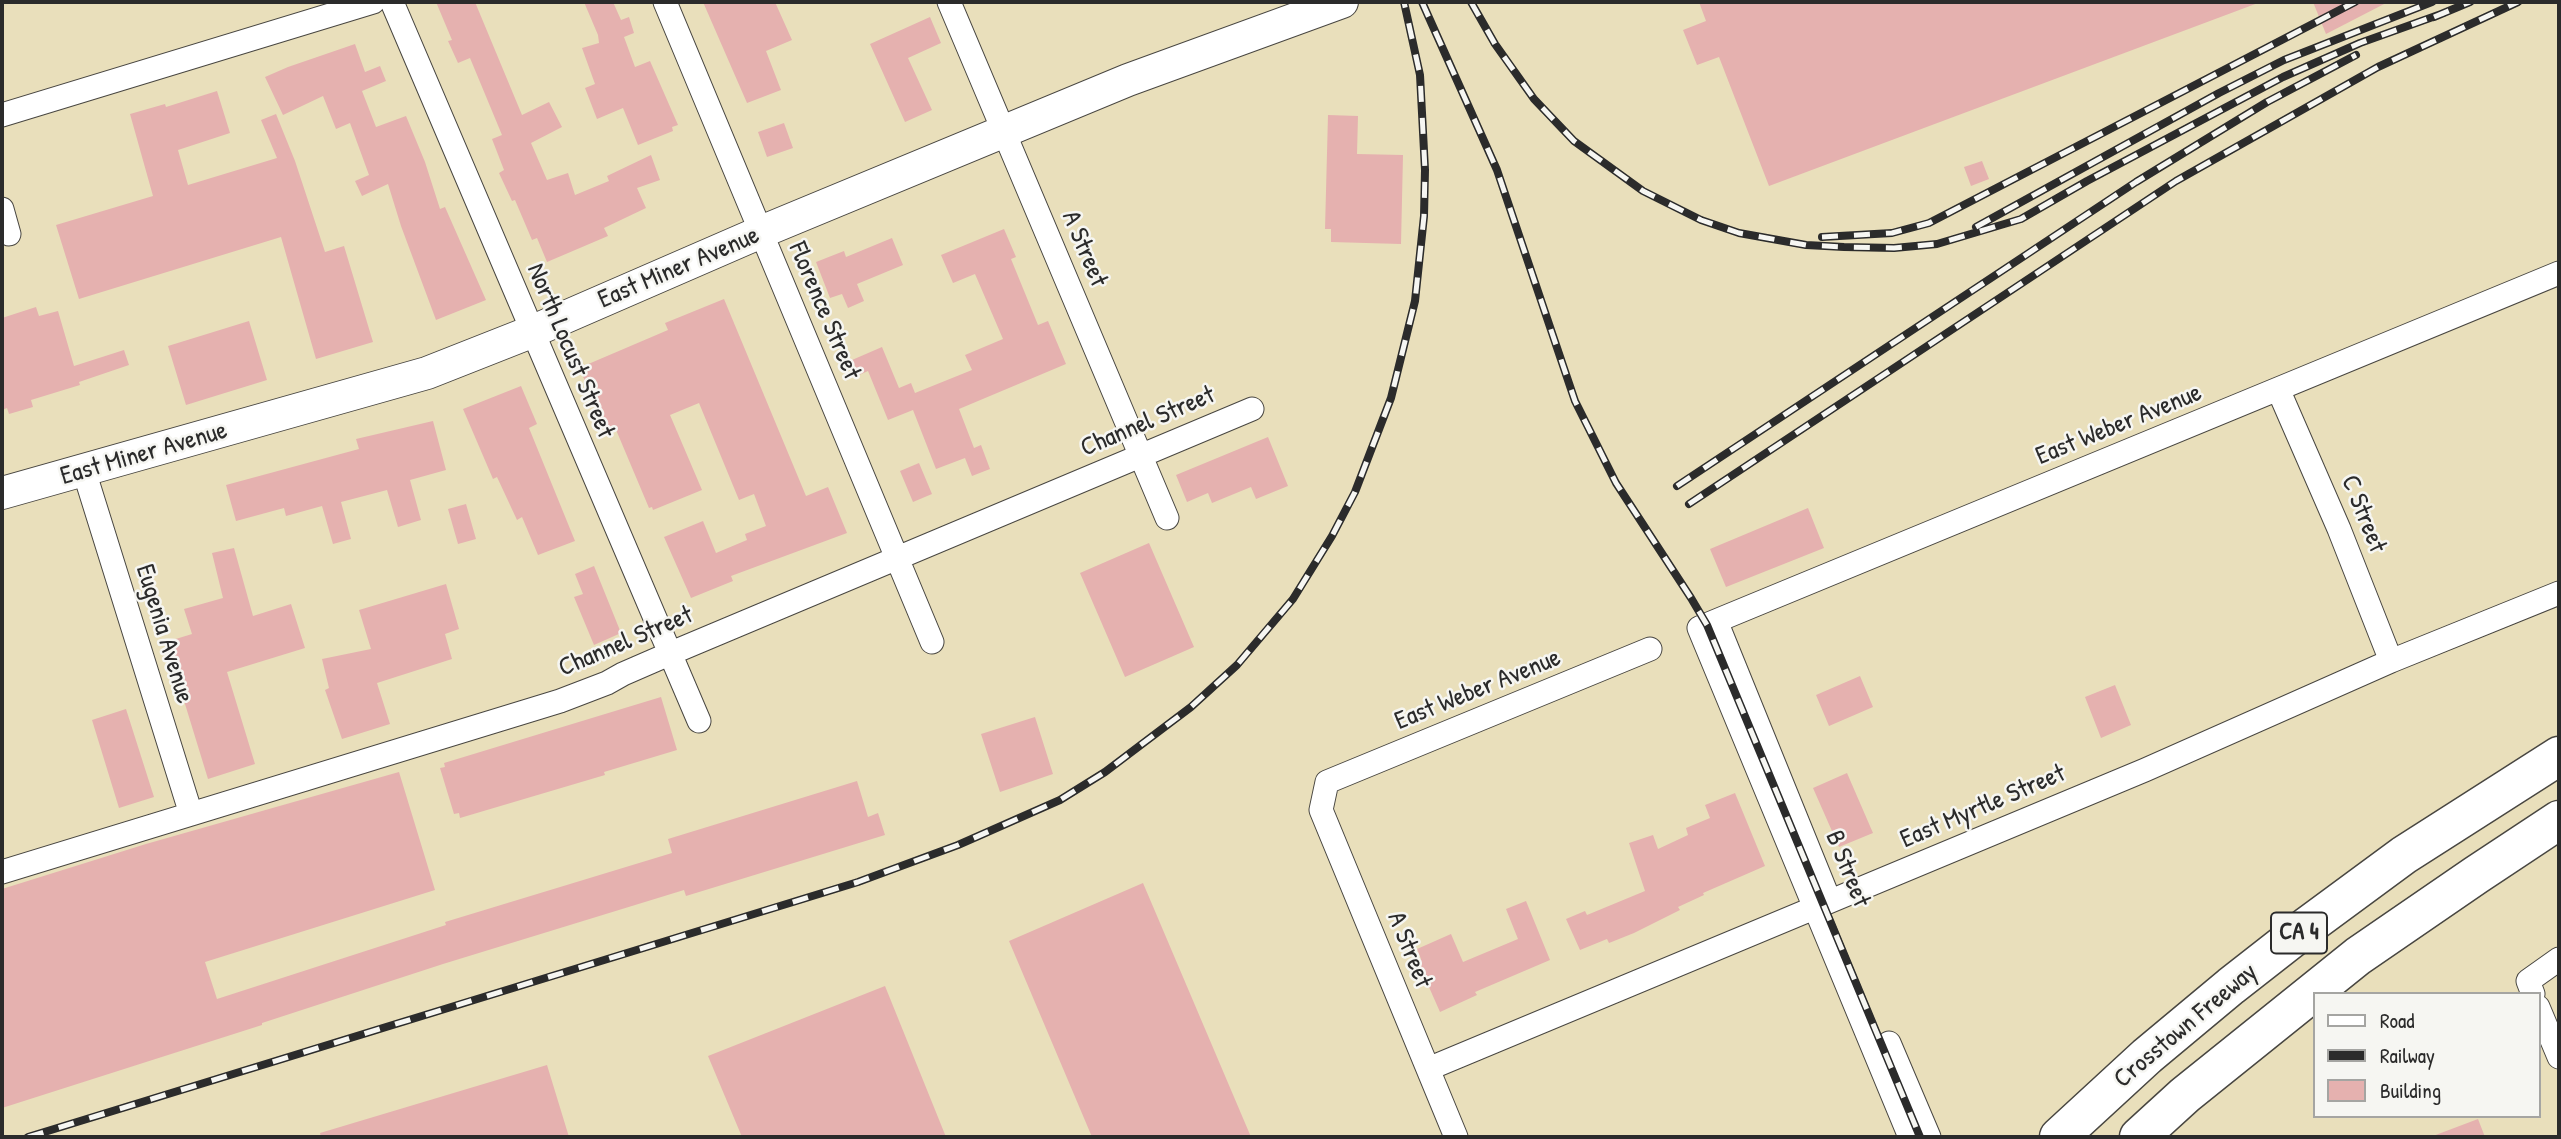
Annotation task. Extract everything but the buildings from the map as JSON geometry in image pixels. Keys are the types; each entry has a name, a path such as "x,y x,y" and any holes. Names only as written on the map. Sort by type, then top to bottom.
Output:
{"highway":[{"name":"Crosstown Freeway","path":"2059,1137 2147,1056 2309,925 2404,855 2559,756"},
{"name":"Crosstown Freeway","path":"2313,992 2358,956 2559,821"},
{"name":"Crosstown Freeway","path":"2139,1137 2195,1087 2312,993"}],"street":[{"path":"2,115 373,2"},
{"name":"North Locust Street","path":"392,2 699,721"},
{"name":"Florence Street","path":"665,2 932,642"},
{"name":"A Street","path":"949,2 1167,518"},
{"name":"East Miner Avenue","path":"2,493 427,373 531,332 761,232 1128,80 1342,2"},
{"path":"2,209 9,234"},
{"name":"East Weber Avenue","path":"1708,625 2559,273"},
{"name":"C Street","path":"2278,389 2334,517 2391,662"},
{"name":"Channel Street","path":"2,872 607,684 669,654 1252,409"},
{"name":"Eugenia Avenue","path":"84,471 191,814"},
{"name":"East Myrtle Street","path":"1428,1069 2145,770 2391,662 2559,593"},
{"name":"B Street","path":"1708,625 1823,905 1928,1137"},
{"name":"East Weber Avenue","path":"1327,782 1650,649"},
{"name":"A Street","path":"1327,782 1321,810 1456,1137"},
{"path":"1823,905 1910,1137"},
{"path":"2530,988 2559,959"},
{"path":"2540,1012 2559,1057"}],"railway":[{"path":"28,1137 858,882 958,845 1060,800 1105,772 1191,707 1237,665 1293,599 1332,536 1355,492 1391,398 1415,301 1424,216 1425,170 1420,75 1404,2"},
{"path":"1422,2 1497,170 1575,401 1616,483 1707,625 1920,1137"},
{"path":"1471,2 1495,44 1534,99 1574,141 1643,191 1701,220 1739,233 1806,245 1894,248 1937,244 2021,219 2283,77 2360,43 2444,13"},
{"path":"1822,237 1892,233 1929,223 2355,2"},
{"path":"1976,227 2284,60 2432,2"},
{"path":"2434,17 2470,2"},
{"path":"1689,504 2176,181 2378,67 2518,2"},
{"path":"1677,486 2136,182 2267,102 2356,55"}]}
